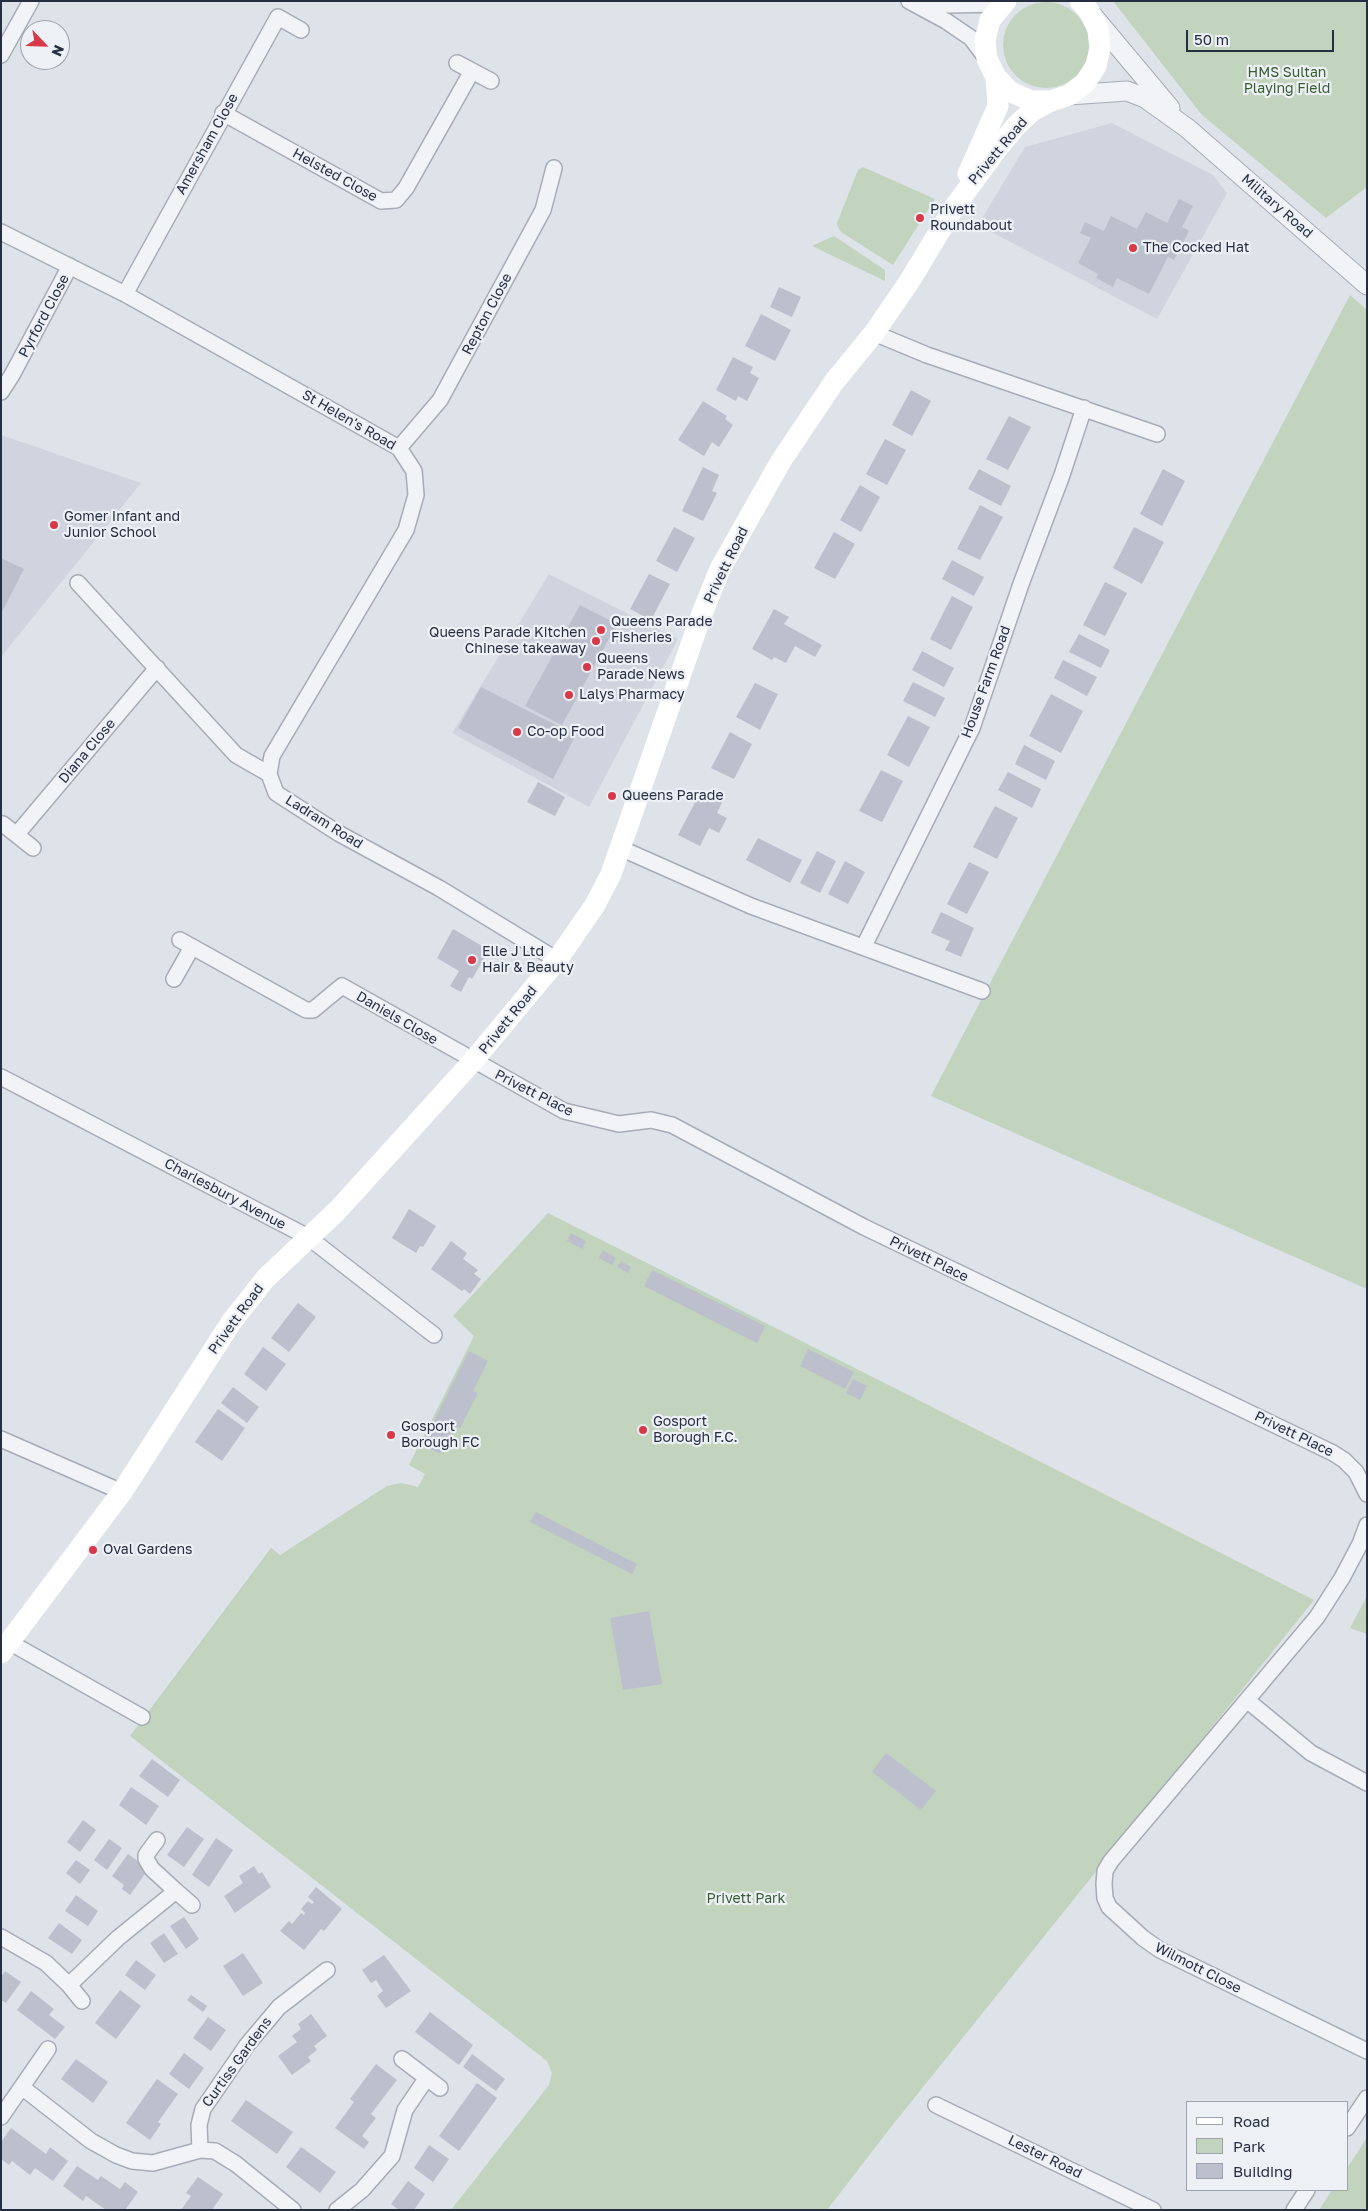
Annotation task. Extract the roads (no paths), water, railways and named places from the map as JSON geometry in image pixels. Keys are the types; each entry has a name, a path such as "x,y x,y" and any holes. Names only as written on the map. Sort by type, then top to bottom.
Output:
{"main road":[{"path":"1004,3 990,20 985,40 991,68 1009,91 1030,101 1060,98 1085,83 1096,66 1100,49 1098,29 1084,6"},
{"name":"Privett Road","path":"953,209 998,106 991,68"},
{"name":"Privett Road","path":"5,1648 122,1492 232,1321 266,1278 350,1197 474,1062 557,960 594,905 611,874 668,706 720,569 781,461 834,382 874,333 953,209 1016,126 1032,112 1060,98"}],"street":[{"path":"1,55 31,1"},
{"path":"909,1 946,21 971,38 991,68"},
{"path":"930,1 946,5 1004,3"},
{"name":"Military Road","path":"1084,6 1187,128"},
{"name":"Amersham Close","path":"125,294 223,113 278,17 301,30"},
{"path":"457,63 491,81"},
{"name":"Helsted Close","path":"223,113 381,201 396,200 406,188 472,71"},
{"name":"Military Road","path":"1060,98 1128,91 1145,98 1187,128 1367,285"},
{"name":"Repton Close","path":"399,448 440,400 543,210 554,168"},
{"name":"St Helen's Road","path":"1,232 125,294 399,448 414,471 416,495 406,530 272,756 269,774"},
{"name":"Pyrford Close","path":"1,392 70,266"},
{"path":"874,333 927,355 1157,434"},
{"name":"House Farm Road","path":"864,946 972,728 1084,408"},
{"path":"78,583 83,600 157,668 236,755 269,774"},
{"name":"Diana Close","path":"17,834 157,668"},
{"name":"Ladram Road","path":"269,774 276,793 338,833 447,893 557,960"},
{"path":"3,824 33,848"},
{"path":"620,848 751,906 864,946 982,992"},
{"name":"Daniels Close","path":"174,979 186,944 306,1010 313,1010 342,986 474,1062"},
{"name":"Privett Place","path":"474,1062 570,1114 619,1124 651,1120 672,1125 864,1227 1333,1453 1344,1460 1356,1472 1367,1494"},
{"name":"Charlesbury Avenue","path":"1,1077 308,1238 434,1335"},
{"path":"1,1439 122,1492"},
{"name":"Wilmott Close","path":"1367,1525 1354,1554 1317,1617 1111,1861 1106,1871 1104,1884 1105,1898 1109,1907 1143,1938 1160,1950 1367,2051"},
{"path":"5,1648 142,1717"},
{"path":"1248,1701 1311,1753 1367,1783"},
{"path":"157,1840 146,1855 146,1859 152,1869 192,1905"},
{"path":"69,1985 118,1938 176,1891"},
{"path":"1,1936 46,1963 69,1985 82,2002"},
{"name":"Curtiss Gardens","path":"200,2150 199,2125 203,2109 247,2045 280,2007 327,1970"},
{"path":"1,2117 23,2088 48,2049"},
{"path":"402,2059 440,2088"},
{"path":"337,2210 362,2190 392,2156 405,2110 426,2079"},
{"path":"23,2088 91,2141 122,2158 153,2163 200,2150 215,2150 227,2157 293,2210"},
{"path":"1348,2126 1367,2098"},
{"name":"Lester Road","path":"936,2105 1153,2210"},
{"path":"1294,2210 1306,2191"}],"place":[{"name":"Privett Roundabout","path":"920,218"},
{"name":"The Cocked Hat","path":"1133,248"},
{"name":"Gomer Infant and Junior School","path":"54,525"},
{"name":"Queens Parade Fisheries","path":"601,630"},
{"name":"Queens Parade Kitchen Chinese takeaway","path":"596,641"},
{"name":"Queens Parade News","path":"587,667"},
{"name":"Lalys Pharmacy","path":"569,695"},
{"name":"Co-op Food","path":"517,732"},
{"name":"Queens Parade","path":"612,796"},
{"name":"Elle J Ltd Hair & Beauty","path":"472,960"},
{"name":"Gosport Borough F.C.","path":"643,1430"},
{"name":"Gosport Borough FC","path":"391,1435"},
{"name":"Oval Gardens","path":"93,1550"}],"park label":[{"name":"HMS Sultan Playing Field","path":"1287,82"},
{"name":"Privett Park","path":"746,1899"}]}
